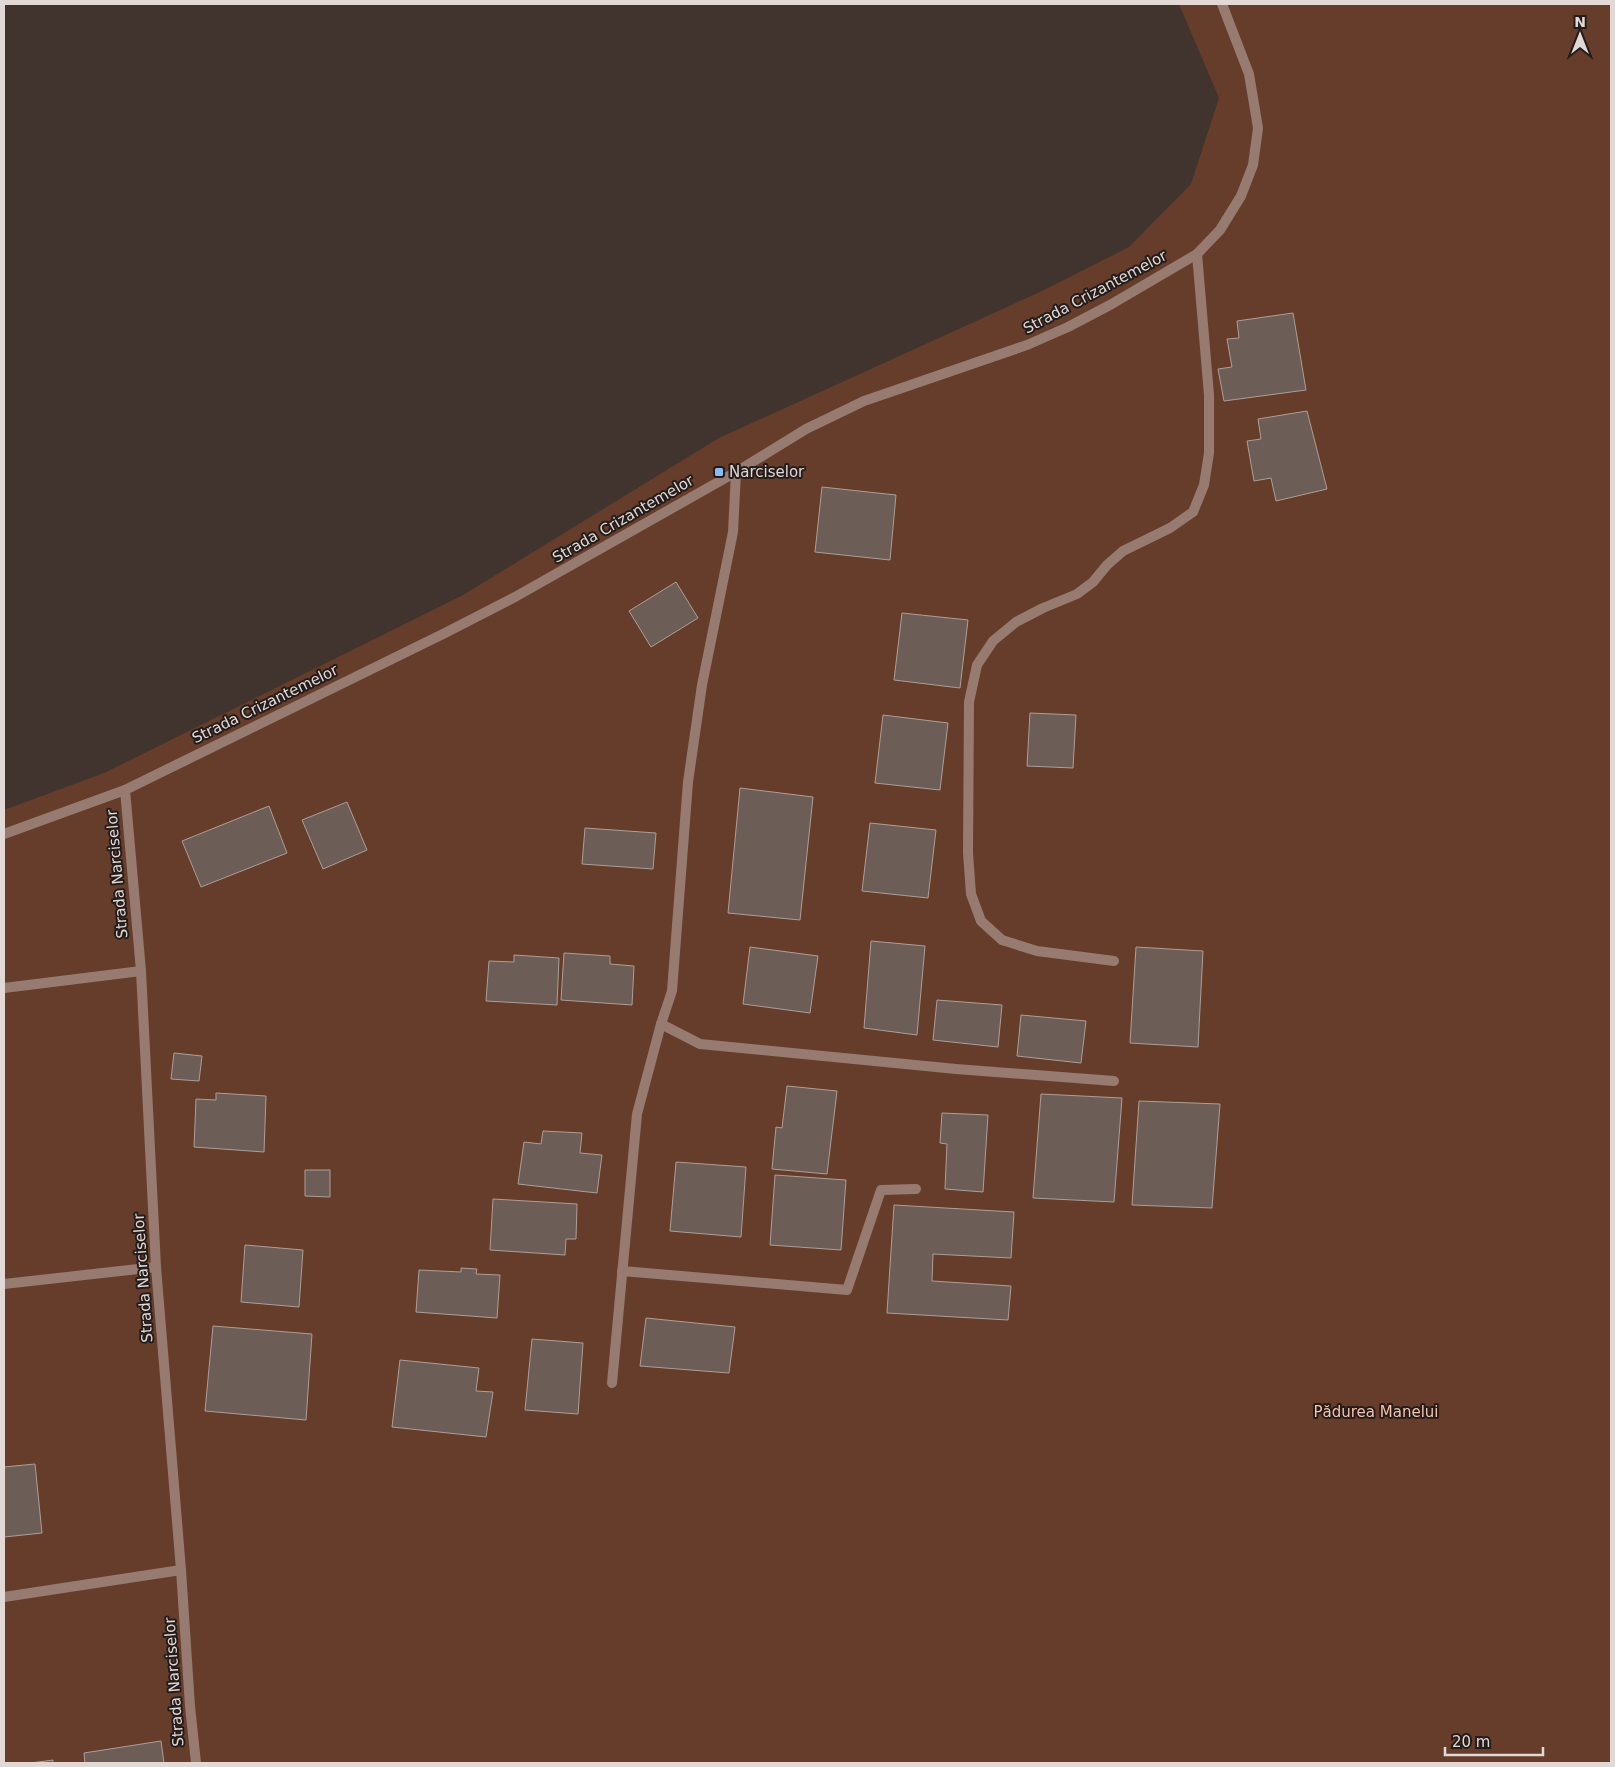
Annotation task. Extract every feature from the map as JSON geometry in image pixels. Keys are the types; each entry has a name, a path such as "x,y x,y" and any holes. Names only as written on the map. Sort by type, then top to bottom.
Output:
{"street":[{"name":"Strada Crizantemelor","path":"4,834 125,790 515,597 736,472 806,428 864,401 1027,345 1068,327 1197,254 1220,230 1241,196 1252,165 1258,128 1249,74 1222,4"},
{"path":"1114,961 1038,951 1002,940 982,920 971,894 968,853 969,702 977,665 993,641 1016,622 1077,594 1093,582 1107,565 1123,551 1170,528 1193,512 1204,485 1209,454 1209,395 1197,254"},
{"path":"612,1383 637,1114 661,1024 672,991 688,782 702,685 733,532 736,472"},
{"name":"Strada Narciselor","path":"125,790 141,971 156,1267 196,1763"},
{"path":"4,988 141,971"},
{"path":"661,1024 700,1044 956,1069 1114,1081"},
{"path":"622,1271 847,1290 881,1190 916,1189"},
{"path":"4,1284 156,1267"},
{"path":"4,1597 181,1570"}],"green space":[{"name":"Pădurea Manelui","path":"1179,4 1611,4 1611,1763 4,1763 4,810 104,773 463,595 719,438 1042,291 1129,247 1191,184 1219,98"}],"building":[{"path":"1293,313 1306,390 1224,401 1218,369 1232,367 1227,339 1239,338 1237,321"},
{"path":"1307,411 1327,489 1276,501 1271,478 1254,481 1247,441 1261,439 1258,419"},
{"path":"822,487 896,495 890,560 815,552"},
{"path":"676,582 698,618 651,647 629,611"},
{"path":"902,613 968,620 960,688 894,680"},
{"path":"1030,713 1076,715 1073,768 1027,766"},
{"path":"883,715 948,723 940,790 875,783"},
{"path":"740,788 813,797 800,920 728,913"},
{"path":"347,802 367,850 323,869 302,820"},
{"path":"269,806 287,853 201,887 182,841"},
{"path":"870,823 936,830 928,898 862,891"},
{"path":"585,828 656,833 653,869 582,864"},
{"path":"871,941 925,946 917,1035 864,1028"},
{"path":"750,947 818,956 810,1013 743,1004"},
{"path":"1136,947 1203,951 1198,1047 1130,1043"},
{"path":"564,953 610,956 610,964 634,966 632,1005 561,1000"},
{"path":"514,955 559,958 557,1005 486,1001 489,961 514,962"},
{"path":"937,1000 1002,1005 998,1047 933,1040"},
{"path":"1021,1015 1086,1021 1081,1063 1017,1056"},
{"path":"174,1053 202,1056 199,1081 171,1079"},
{"path":"787,1086 837,1091 827,1174 772,1169 776,1127 782,1128"},
{"path":"216,1093 266,1096 264,1152 194,1147 196,1099 216,1100"},
{"path":"1041,1094 1122,1098 1114,1202 1033,1198"},
{"path":"1139,1101 1220,1104 1212,1208 1132,1205"},
{"path":"942,1113 988,1115 983,1192 945,1189 947,1144 940,1143"},
{"path":"543,1131 582,1133 580,1153 602,1155 597,1193 518,1184 524,1142 541,1144"},
{"path":"676,1162 746,1167 741,1237 670,1231"},
{"path":"305,1170 330,1170 330,1197 305,1196"},
{"path":"775,1175 846,1180 841,1250 770,1245"},
{"path":"493,1199 577,1204 576,1239 566,1239 565,1255 490,1250"},
{"path":"894,1205 1014,1212 1011,1258 933,1254 932,1281 1011,1286 1008,1320 887,1313"},
{"path":"245,1245 303,1250 299,1307 241,1302"},
{"path":"461,1268 477,1269 476,1274 500,1275 497,1318 416,1312 419,1270 461,1272"},
{"path":"646,1318 735,1327 729,1373 640,1366"},
{"path":"213,1326 312,1334 306,1420 205,1411"},
{"path":"532,1339 583,1343 578,1414 525,1410"},
{"path":"400,1360 479,1368 476,1391 493,1392 486,1437 392,1427"},
{"path":"35,1464 42,1533 4,1537 4,1467"},
{"path":"161,1741 164,1763 85,1763 84,1753"},
{"path":"53,1760 53,1763 31,1763"}],"place":[{"name":"Narciselor","path":"719,472"}]}
